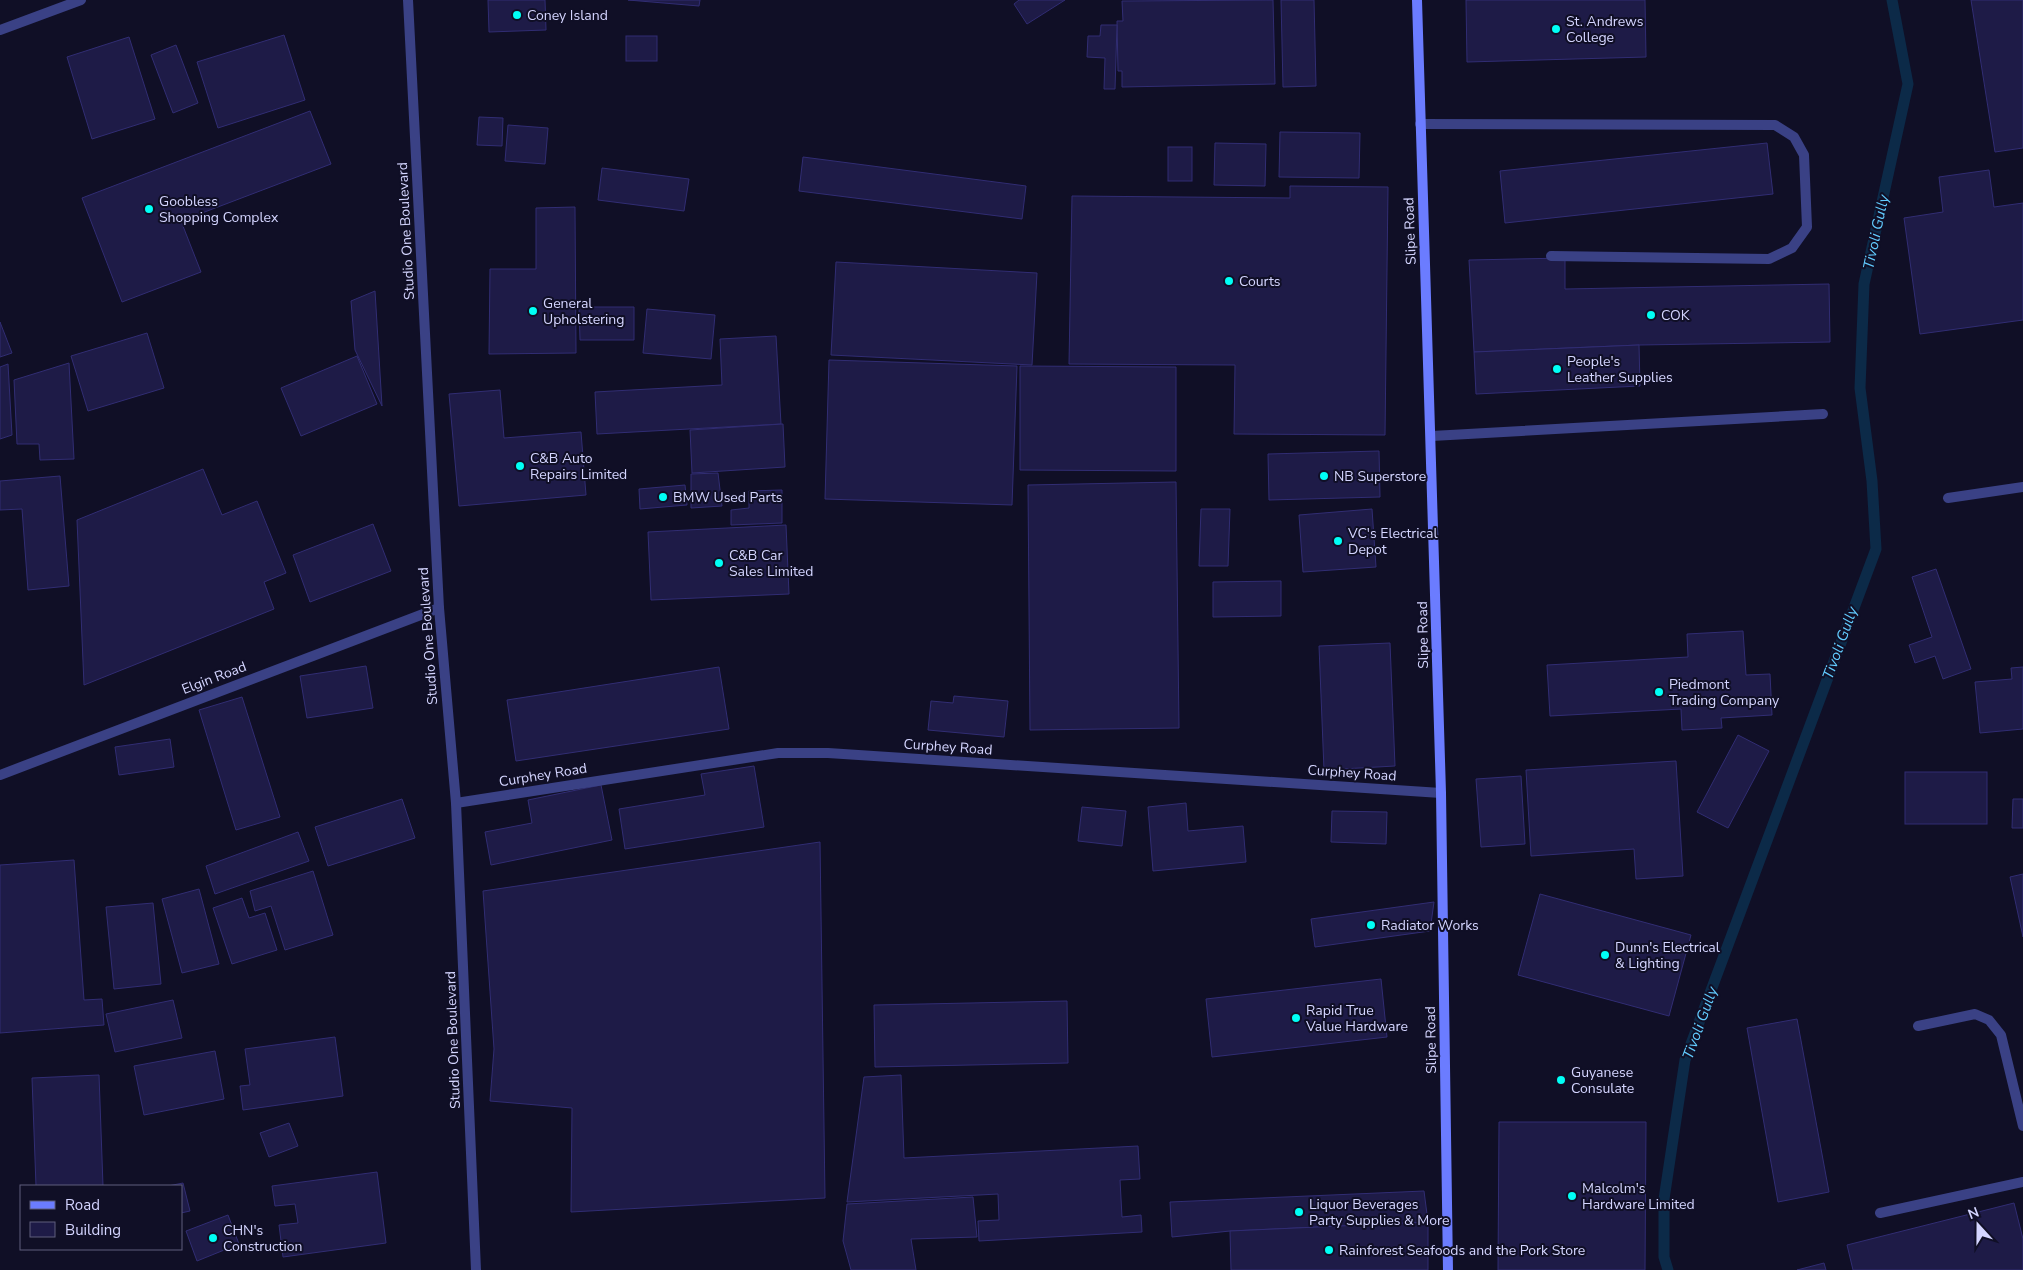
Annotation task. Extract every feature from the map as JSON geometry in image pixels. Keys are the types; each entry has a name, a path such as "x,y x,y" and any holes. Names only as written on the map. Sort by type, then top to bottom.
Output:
{"main road":[{"name":"Slipe Road","path":"1417,0 1432,436 1441,793 1448,1270"}],"street":[{"path":"0,30 81,0"},
{"name":"Studio One Boulevard","path":"408,0 439,608 456,803 476,1270"},
{"path":"1420,124 1774,125 1794,137 1804,155 1808,227 1792,248 1769,259 1552,256"},
{"path":"1432,436 1823,414"},
{"path":"1948,498 2023,487"},
{"name":"Elgin Road","path":"0,774 439,608"},
{"name":"Curphey Road","path":"456,803 778,753 828,753 1441,793"},
{"path":"1918,1026 1975,1014 1989,1020 2001,1035 2023,1126"},
{"path":"1880,1213 2023,1182"}],"building":[{"name":"Coney Island","path":"488,0 545,0 546,30 489,32"},
{"path":"628,0 700,0 699,6"},
{"path":"1019,0 1065,0 1027,24 1014,4"},
{"path":"1273,0 1275,84 1122,87 1122,71 1118,71 1117,21 1123,21 1122,1"},
{"path":"1281,0 1314,0 1316,86 1283,87"},
{"name":"St. Andrews College","path":"1466,0 1645,0 1646,57 1467,62"},
{"path":"1971,0 2023,0 2023,148 1995,152"},
{"path":"1101,25 1117,25 1115,89 1104,89 1105,58 1087,57 1088,36 1100,36"},
{"path":"284,35 305,100 218,128 197,62"},
{"path":"626,36 657,36 657,61 626,61"},
{"path":"129,37 155,119 92,139 67,57"},
{"path":"176,45 198,103 173,113 151,55"},
{"name":"Goobless Shopping Complex","path":"310,111 331,164 181,221 201,272 122,302 82,198"},
{"path":"479,117 503,118 502,146 477,145"},
{"path":"508,125 548,128 545,164 505,161"},
{"path":"1280,132 1360,133 1359,178 1279,177"},
{"path":"1215,143 1266,144 1265,186 1214,185"},
{"path":"1767,143 1773,194 1505,223 1500,171"},
{"path":"1168,147 1192,147 1192,181 1168,181"},
{"path":"803,157 1026,186 1022,219 799,191"},
{"path":"602,168 689,179 684,211 598,200"},
{"path":"1989,170 1994,207 2023,203 2023,320 1920,334 1904,218 1943,212 1939,177"},
{"name":"Courts","path":"1290,186 1388,187 1385,435 1234,434 1235,365 1069,364 1072,196 1290,198"},
{"name":"General Upholstering","path":"575,207 576,353 489,354 490,269 536,269 536,208"},
{"name":"COK","path":"1565,258 1565,289 1829,284 1830,342 1639,345 1474,352 1469,260"},
{"path":"836,262 1037,273 1032,365 831,355"},
{"path":"375,291 382,406 355,350 351,301"},
{"path":"579,307 634,307 634,340 580,340"},
{"path":"647,309 715,315 711,359 643,353"},
{"path":"0,322 12,353 0,357"},
{"path":"147,333 164,388 88,411 71,356"},
{"path":"776,336 781,424 597,434 595,392 722,385 720,339"},
{"name":"People's Leather Supplies","path":"1639,345 1640,386 1476,394 1474,352"},
{"path":"357,356 377,404 301,436 281,388"},
{"path":"829,360 1017,366 1012,505 825,499"},
{"path":"69,363 74,459 40,460 39,444 17,444 14,380"},
{"path":"8,364 12,435 0,439 0,367"},
{"path":"1020,366 1176,367 1176,471 1020,470"},
{"name":"C&B Auto Repairs Limited","path":"500,390 504,438 581,432 586,495 459,506 449,394"},
{"path":"783,424 785,467 692,473 690,430"},
{"name":"NB Superstore","path":"1379,451 1380,497 1269,500 1268,454"},
{"path":"203,469 222,515 257,501 286,573 264,582 274,609 84,685 77,520"},
{"path":"718,473 722,506 691,508 691,474"},
{"path":"60,476 69,586 28,590 22,509 0,510 0,481"},
{"path":"1176,482 1179,728 1030,730 1028,485"},
{"name":"BMW Used Parts","path":"685,485 687,505 640,509 639,489"},
{"path":"782,490 782,523 731,525 731,510 749,508 749,491"},
{"path":"1201,509 1230,509 1228,566 1199,566"},
{"name":"VC's Electrical Depot","path":"1372,509 1376,567 1303,572 1299,515"},
{"path":"373,524 391,571 310,602 293,555"},
{"name":"C&B Car Sales Limited","path":"786,525 789,594 651,600 648,532"},
{"path":"1936,569 1971,669 1943,679 1935,656 1915,663 1909,645 1932,637 1912,577"},
{"path":"1281,581 1281,616 1213,617 1213,582"},
{"name":"Piedmont Trading Company","path":"1743,631 1746,675 1770,674 1772,715 1721,718 1722,728 1682,730 1681,709 1550,716 1547,665 1688,657 1687,634"},
{"path":"1390,643 1395,766 1324,770 1319,646"},
{"path":"366,666 373,708 307,718 300,676"},
{"path":"719,667 729,729 516,761 507,700"},
{"path":"2023,667 2023,729 1980,733 1975,682 2012,679 2011,668"},
{"path":"954,696 1008,701 1004,737 928,730 931,701 953,703"},
{"path":"242,697 280,817 236,830 199,710"},
{"path":"1738,735 1769,751 1728,828 1697,812"},
{"path":"170,739 174,767 119,775 115,747"},
{"path":"1676,761 1683,876 1636,879 1634,849 1531,856 1526,770"},
{"path":"754,766 764,827 625,849 619,809 705,795 701,774"},
{"path":"1905,772 1987,772 1987,824 1905,824"},
{"path":"1521,776 1525,844 1481,847 1476,779"},
{"path":"601,785 612,840 491,865 485,832 532,823 528,800"},
{"path":"402,799 415,838 328,866 315,827"},
{"path":"2013,799 2023,799 2023,828 2012,828"},
{"path":"1186,803 1188,831 1243,826 1246,862 1153,871 1148,807"},
{"path":"1082,807 1126,811 1122,846 1078,841"},
{"path":"1332,811 1387,812 1386,844 1331,842"},
{"path":"298,832 309,861 215,894 206,866"},
{"path":"820,842 825,1198 571,1212 572,1108 490,1101 494,1049 483,891"},
{"path":"74,860 84,1000 102,999 104,1025 0,1033 0,865"},
{"path":"313,871 333,935 285,950 271,906 255,911 250,891"},
{"path":"2023,874 2023,937 2010,877"},
{"path":"199,889 219,964 182,973 162,899"},
{"name":"Dunn's Electrical & Lighting","path":"1540,894 1691,935 1669,1016 1518,975"},
{"path":"242,898 249,918 265,913 277,950 232,964 213,908"},
{"name":"Radiator Works","path":"1434,902 1430,931 1315,947 1311,919"},
{"path":"153,903 161,984 114,989 106,907"},
{"name":"Rapid True Value Hardware","path":"1381,979 1387,1037 1212,1057 1206,999"},
{"path":"173,1000 182,1038 115,1052 106,1014"},
{"path":"1067,1001 1068,1063 875,1067 874,1005"},
{"path":"1797,1019 1829,1192 1778,1202 1747,1028"},
{"path":"335,1037 343,1096 243,1110 240,1086 250,1085 245,1049"},
{"path":"215,1051 224,1099 144,1115 134,1066"},
{"path":"99,1075 103,1185 36,1185 32,1078"},
{"path":"901,1075 904,1158 1138,1146 1140,1179 1120,1180 1122,1217 1141,1215 1142,1232 979,1241 978,1221 999,1220 998,1194 847,1202 864,1077"},
{"name":"Malcolm's Hardware Limited","path":"1499,1122 1646,1122 1645,1270 1498,1270"},
{"path":"289,1123 298,1146 269,1157 260,1133"},
{"path":"377,1172 386,1243 283,1257 279,1225 298,1223 295,1204 275,1206 272,1186"},
{"path":"183,1183 190,1211 182,1213 182,1185 173,1185"},
{"name":"Liquor Beverages Party Supplies & More","path":"1424,1191 1428,1222 1230,1231 1172,1237 1170,1202"},
{"path":"973,1197 977,1237 911,1239 916,1270 851,1270 843,1241 847,1204"},
{"path":"2014,1203 2023,1239 2023,1270 1853,1270 1847,1245"},
{"name":"CHN's Construction","path":"228,1215 239,1244 197,1261 186,1231"},
{"name":"Rainforest Seafoods and the Pork Store","path":"1428,1222 1428,1270 1231,1270 1230,1231"},
{"path":"1824,1263 1826,1270 1797,1270"}],"waterway":[{"name":"Tivoli Gully","path":"1668,1270 1664,1257 1664,1199 1685,1060 1876,549 1872,481 1860,388 1864,284 1908,84 1892,0"}],"place":[{"name":"Coney Island","path":"517,15"},
{"name":"St. Andrews College","path":"1556,29"},
{"name":"Goobless Shopping Complex","path":"149,209"},
{"name":"Courts","path":"1229,281"},
{"name":"General Upholstering","path":"533,311"},
{"name":"COK","path":"1651,315"},
{"name":"People's Leather Supplies","path":"1557,369"},
{"name":"C&B Auto Repairs Limited","path":"520,466"},
{"name":"NB Superstore","path":"1324,476"},
{"name":"BMW Used Parts","path":"663,497"},
{"name":"VC's Electrical Depot","path":"1338,541"},
{"name":"C&B Car Sales Limited","path":"719,563"},
{"name":"Piedmont Trading Company","path":"1659,692"},
{"name":"Radiator Works","path":"1371,925"},
{"name":"Dunn's Electrical & Lighting","path":"1605,955"},
{"name":"Rapid True Value Hardware","path":"1296,1018"},
{"name":"Guyanese Consulate","path":"1561,1080"},
{"name":"Malcolm's Hardware Limited","path":"1572,1196"},
{"name":"Liquor Beverages Party Supplies & More","path":"1299,1212"},
{"name":"CHN's Construction","path":"213,1238"},
{"name":"Rainforest Seafoods and the Pork Store","path":"1329,1250"}]}
